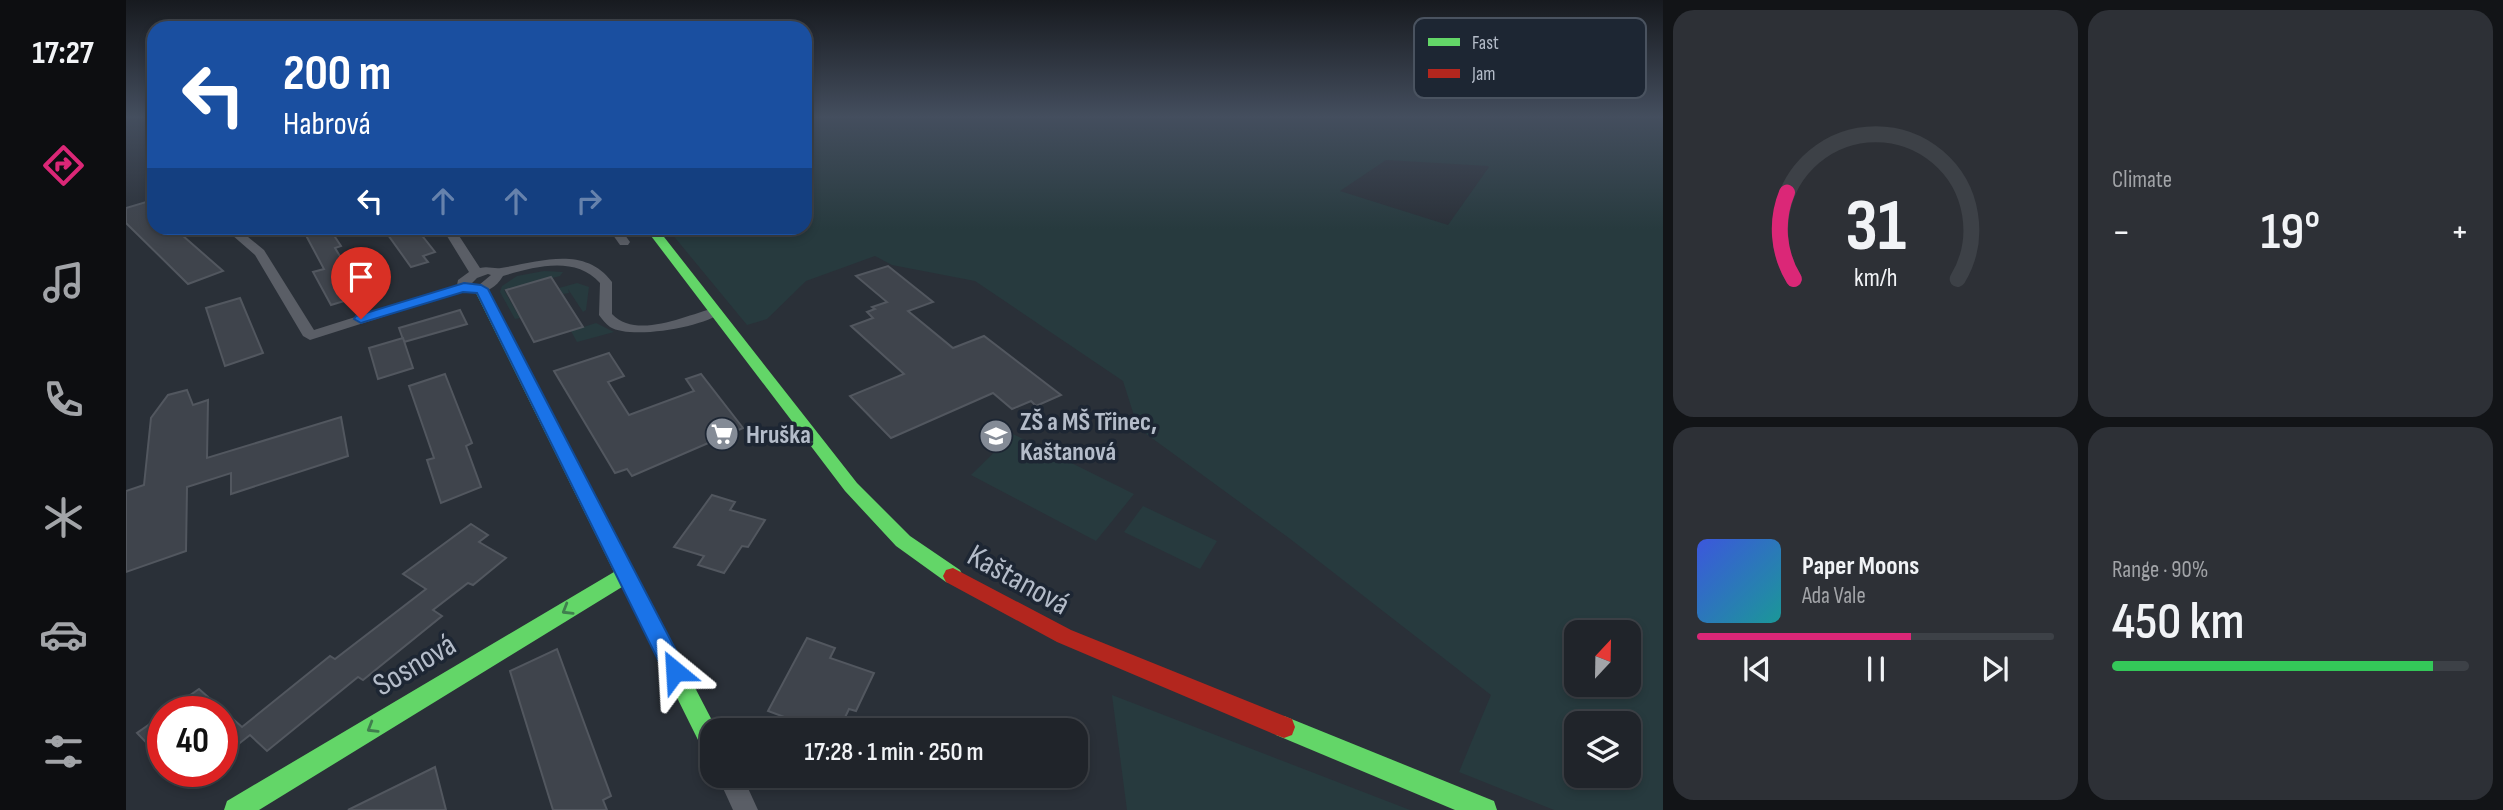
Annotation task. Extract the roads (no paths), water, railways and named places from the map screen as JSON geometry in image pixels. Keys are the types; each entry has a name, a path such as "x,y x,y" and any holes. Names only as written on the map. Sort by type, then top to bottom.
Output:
{"street":[{"path":"238,235 260,253 310,336 464,287 469,290 481,289 491,284 498,273"},
{"path":"452,235 476,272"},
{"path":"619,235 624,242"},
{"name":"Kaštanová","path":"656,235 851,487 903,541 960,580 1064,636 1485,810"},
{"path":"464,287 465,281 476,272 488,270 498,273 554,262 591,268 606,282 607,316 616,323 632,328 663,327 715,312"},
{"path":"481,289 700,721"},
{"name":"Sosnová","path":"236,810 625,575"},
{"path":"735,788 746,810"}],"place":[{"name":"Hruška","path":"722,434"},
{"name":"ZŠ a MŠ Třinec, Kaštanová","path":"996,436"}]}
